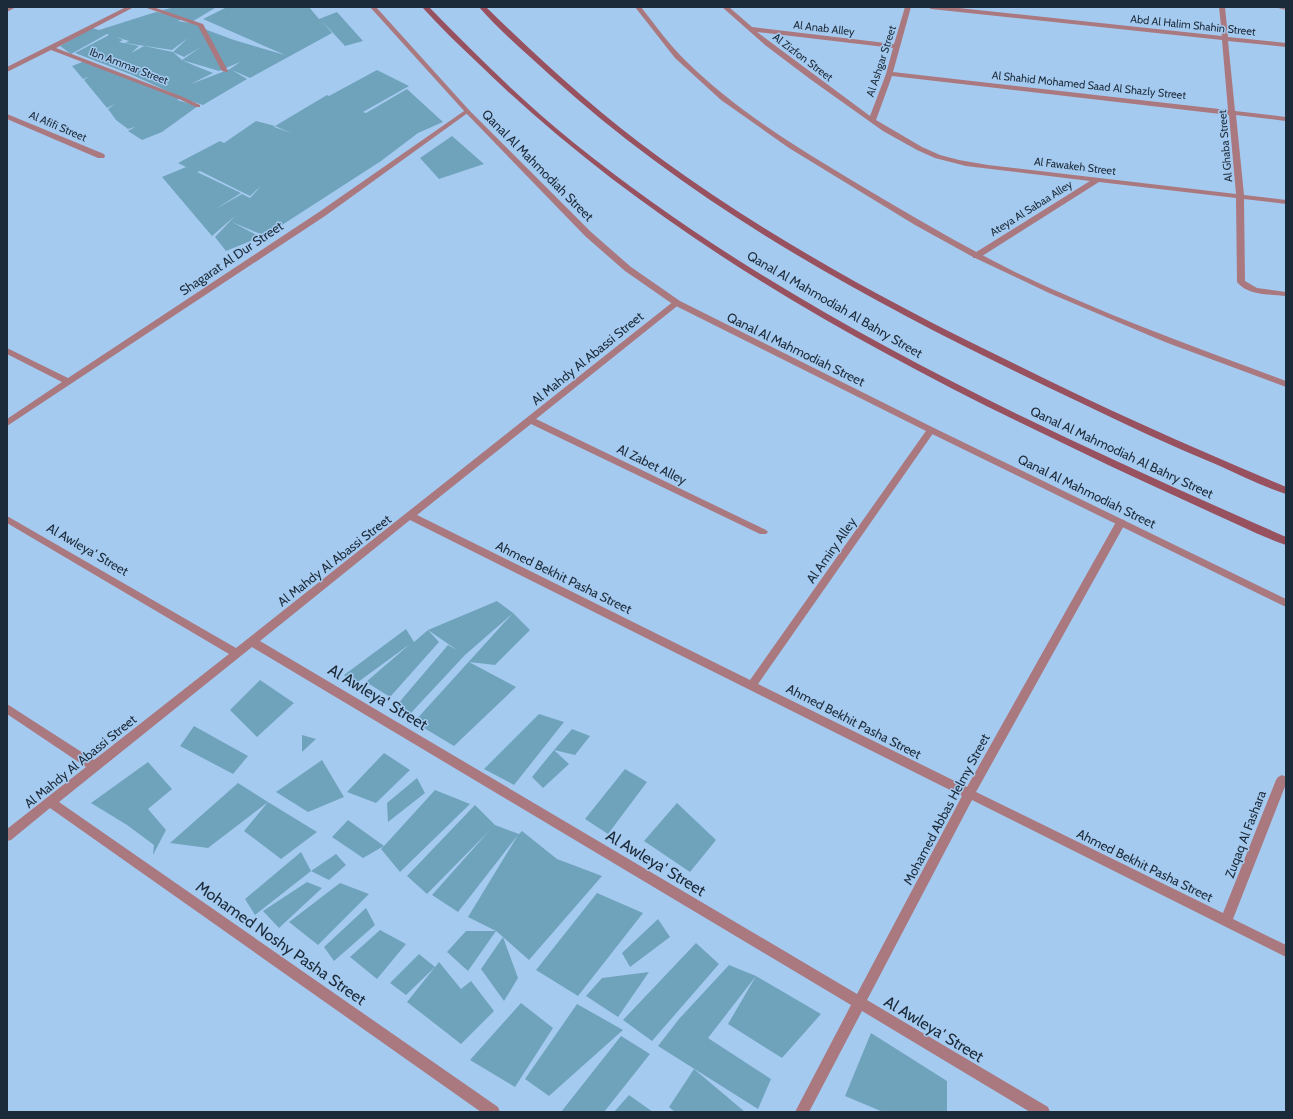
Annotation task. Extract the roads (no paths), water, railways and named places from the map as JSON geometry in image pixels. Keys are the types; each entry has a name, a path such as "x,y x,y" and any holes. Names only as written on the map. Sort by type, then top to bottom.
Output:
{"main road":[{"name":"Qanal Al Mahmodiah Al Bahry Street","path":"425,7 496,77 570,143 628,188 693,234 754,273 856,333 954,386 1042,430 1184,497 1286,541"},
{"name":"Qanal Al Mahmodiah Al Bahry Street","path":"482,7 574,94 614,126 708,196 783,244 897,309 1071,396 1208,458 1286,491"}],"street":[{"path":"7,10 13,7"},
{"path":"7,70 131,7"},
{"path":"147,7 201,25 225,71"},
{"name":"Qanal Al Mahmodiah Street","path":"373,7 510,157 592,238 628,269 677,303 931,430 1286,603"},
{"path":"638,7 682,61 720,96 836,174 926,228 976,256 1116,319 1286,384"},
{"name":"Al Zizfon Street","path":"725,7 749,29 803,71 872,120"},
{"name":"Al Ashgar Street","path":"872,120 889,74 908,7"},
{"name":"Abd Al Halim Shahin Street","path":"931,7 1286,45"},
{"name":"Al Ghaba Street","path":"1222,7 1240,196 1242,284 1252,289 1286,294"},
{"path":"1280,7 1286,8"},
{"name":"Al Anab Alley","path":"749,29 897,46"},
{"name":"Ibn Ammar Street","path":"51,48 181,98 198,106"},
{"name":"Al Shahid Mohamed Saad Al Shazly Street","path":"889,74 1286,119"},
{"name":"Shagarat Al Dur Street","path":"7,423 322,214 467,111"},
{"name":"Al Afifi Street","path":"7,116 101,156"},
{"name":"Al Fawakeh Street","path":"872,120 914,147 948,160 988,167 1286,202"},
{"name":"Ateya Al Sabaa Alley","path":"976,256 1097,180"},
{"name":"Al Mahdy Al Abassi Street","path":"7,836 236,653 253,642 677,303"},
{"path":"7,351 69,382"},
{"name":"Al Zabet Alley","path":"530,420 762,532"},
{"name":"Al Amiry Alley","path":"751,686 931,430"},
{"name":"Ahmed Bekhit Pasha Street","path":"410,516 1286,951"},
{"name":"Al Awleya' Street","path":"7,519 236,653"},
{"name":"Mohamed Abbas Helmy Street","path":"802,1112 969,794 1121,522"},
{"name":"Al Awleya' Street","path":"253,642 1043,1112"},
{"path":"7,708 94,767"},
{"name":"Zuqaq Al Fashara","path":"1226,921 1282,780"},
{"name":"Mohamed Noshy Pasha Street","path":"50,802 493,1112"}]}
